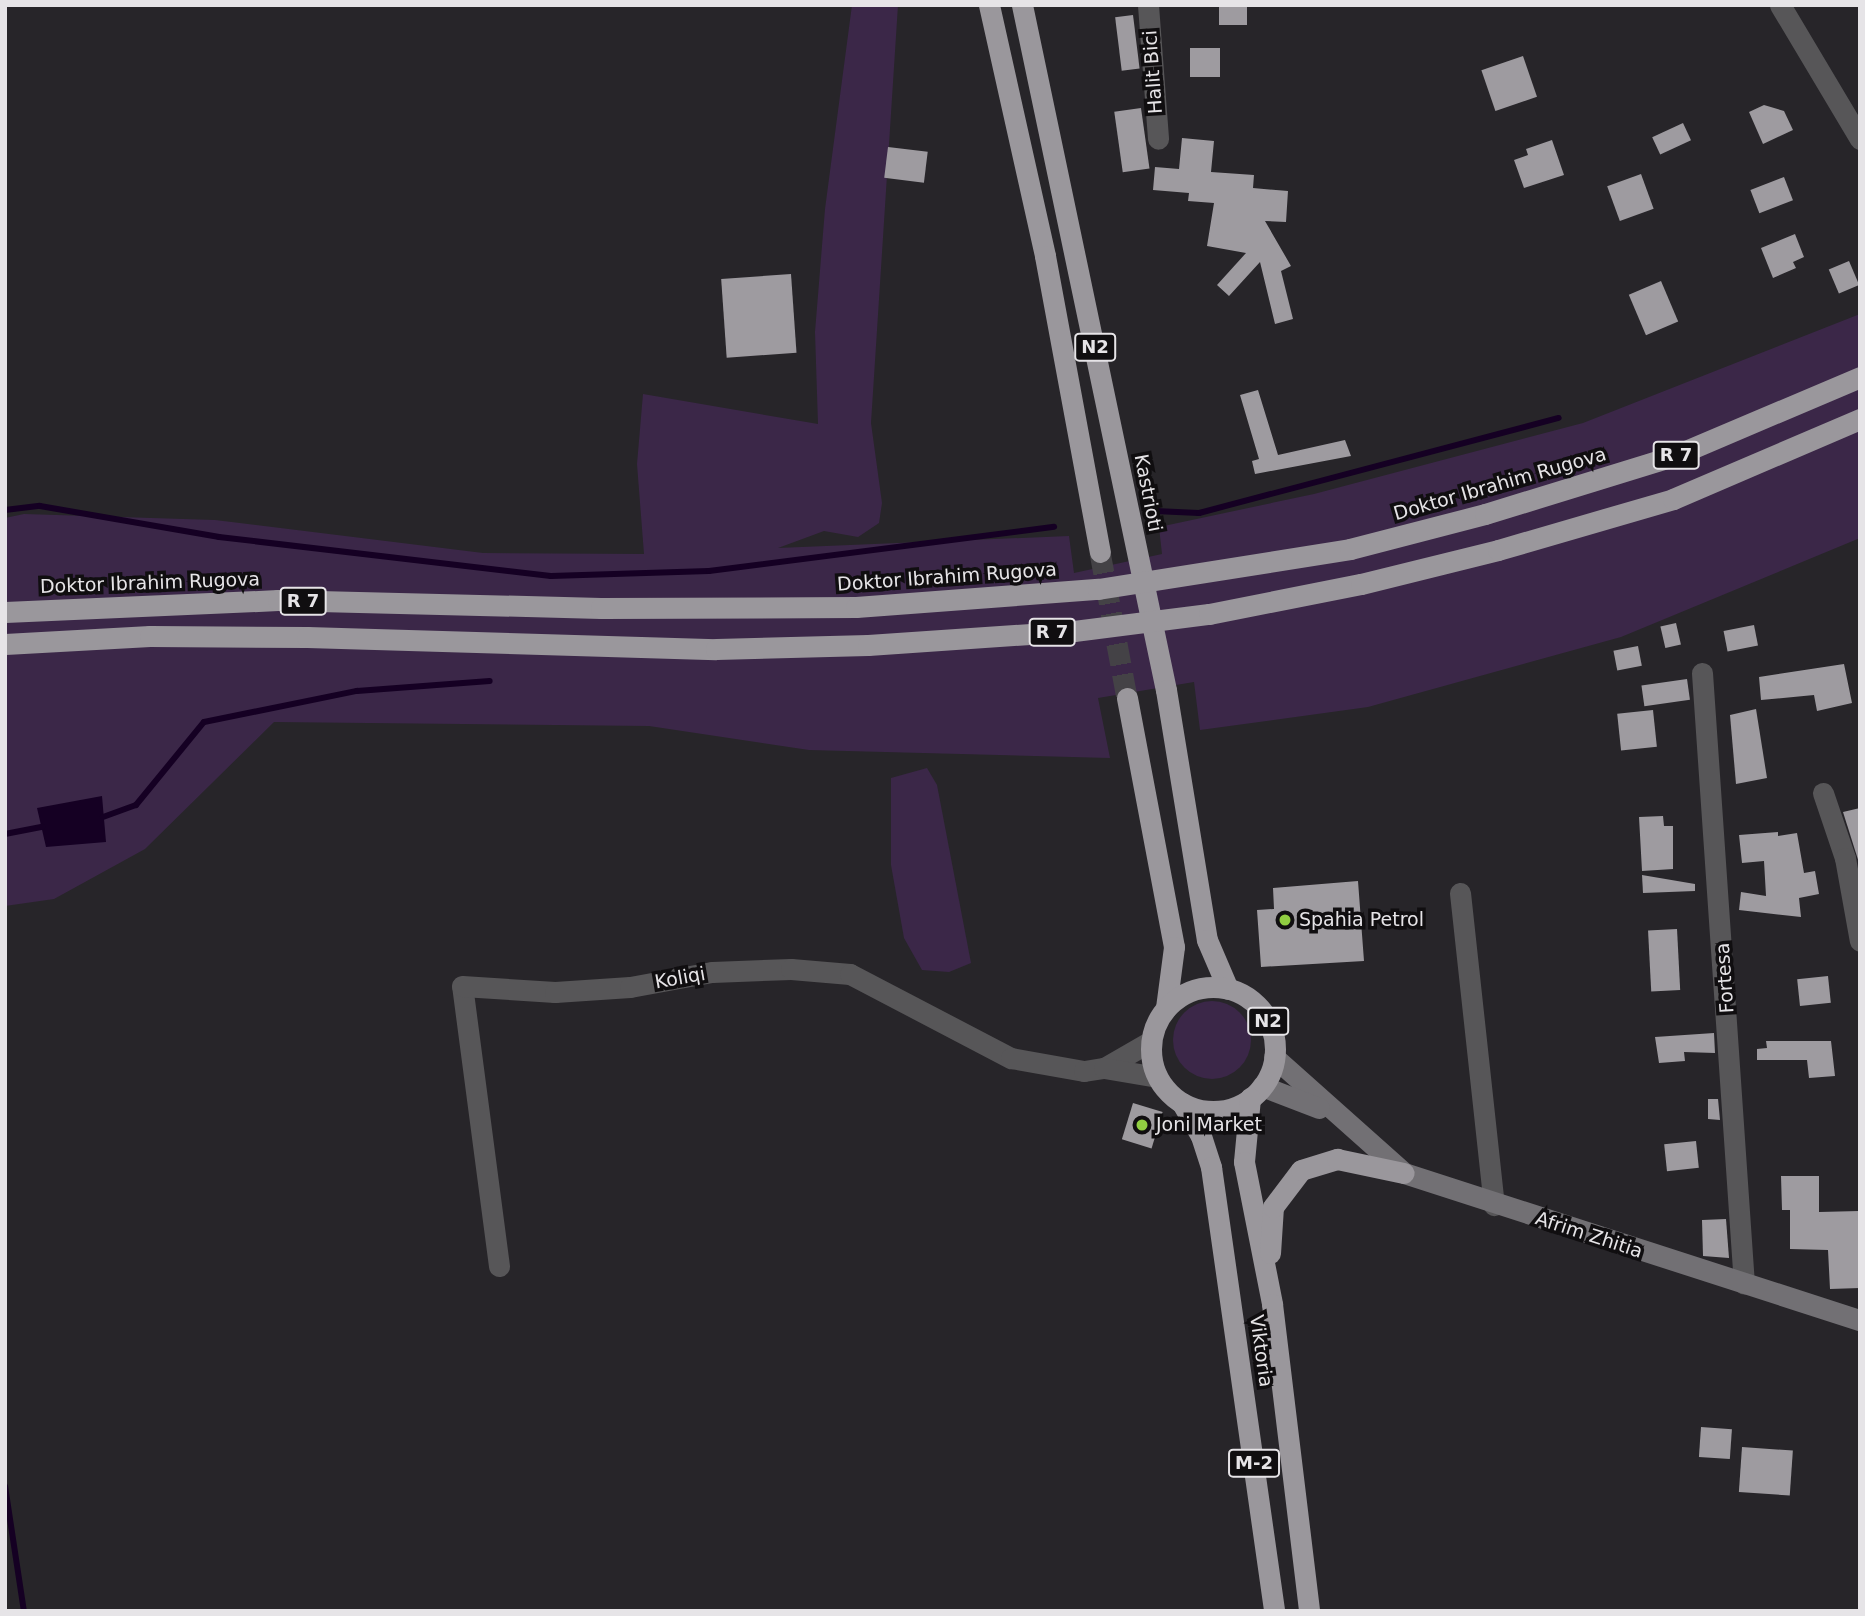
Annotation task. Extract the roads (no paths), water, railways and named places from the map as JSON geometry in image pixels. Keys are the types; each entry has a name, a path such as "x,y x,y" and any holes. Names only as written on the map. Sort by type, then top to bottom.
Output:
{"highway":[{"name":"N2","path":"989,5 1045,256 1100,552"},
{"name":"Kastrioti","path":"1022,5 1166,690 1208,940 1228,989"},
{"name":"Doktor Ibrahim Rugova","path":"5,612 278,600 601,608 856,607 1098,590 1350,549 1485,514 1674,456 1860,377"},
{"name":"R 7","path":"5,644 150,636 307,636 598,647 867,645 1074,631 1209,614 1361,584 1498,550 1673,499 1860,419"},
{"path":"1127,698 1174,947 1166,1008 1151,1041 1157,1077 1182,1103 1217,1111 1256,1092"},
{"name":"N2","path":"1166,1008 1194,990 1228,989 1245,997 1265,1016 1274,1057 1256,1092"},
{"name":"Viktoria","path":"1256,1092 1244,1161 1272,1304 1309,1611"},
{"name":"Viktoria","path":"1182,1103 1201,1136 1211,1167 1234,1315 1273,1611"},
{"path":"1272,1304 1273,1207 1301,1170 1337,1158 1404,1173"}],"street":[{"name":"Halit Bici","path":"1147,5 1158,139"},
{"path":"1780,5 1860,139"},
{"name":"Fortesa","path":"1702,673 1744,1284"},
{"path":"1823,793 1845,858 1860,941"},
{"path":"1460,893 1494,1205"},
{"name":"Koliqi","path":"499,1266 463,986 555,992 630,987 712,972 791,969 850,974 1011,1058 1084,1071 1104,1068 1157,1077"},
{"path":"1104,1068 1151,1041"},
{"name":"Afrim Zhitia","path":"1274,1057 1336,1116 1404,1173 1494,1205 1860,1320"},
{"name":"Afrim Zhitia","path":"1256,1092 1297,1097 1336,1116"}],"waterway":[{"path":"1155,511 1199,513 1559,418"},
{"path":"5,510 40,506 219,537 551,576 709,571 1054,527"},
{"path":"103,817 136,805 204,722 357,691 490,681"},
{"path":"5,834 42,827"},
{"path":"5,1486 24,1611"}],"tunnel":[{"path":"1100,552 1127,698"}],"place":[{"name":"Spahia Petrol","path":"1285,920"},
{"name":"Joni Market","path":"1142,1125"}]}
